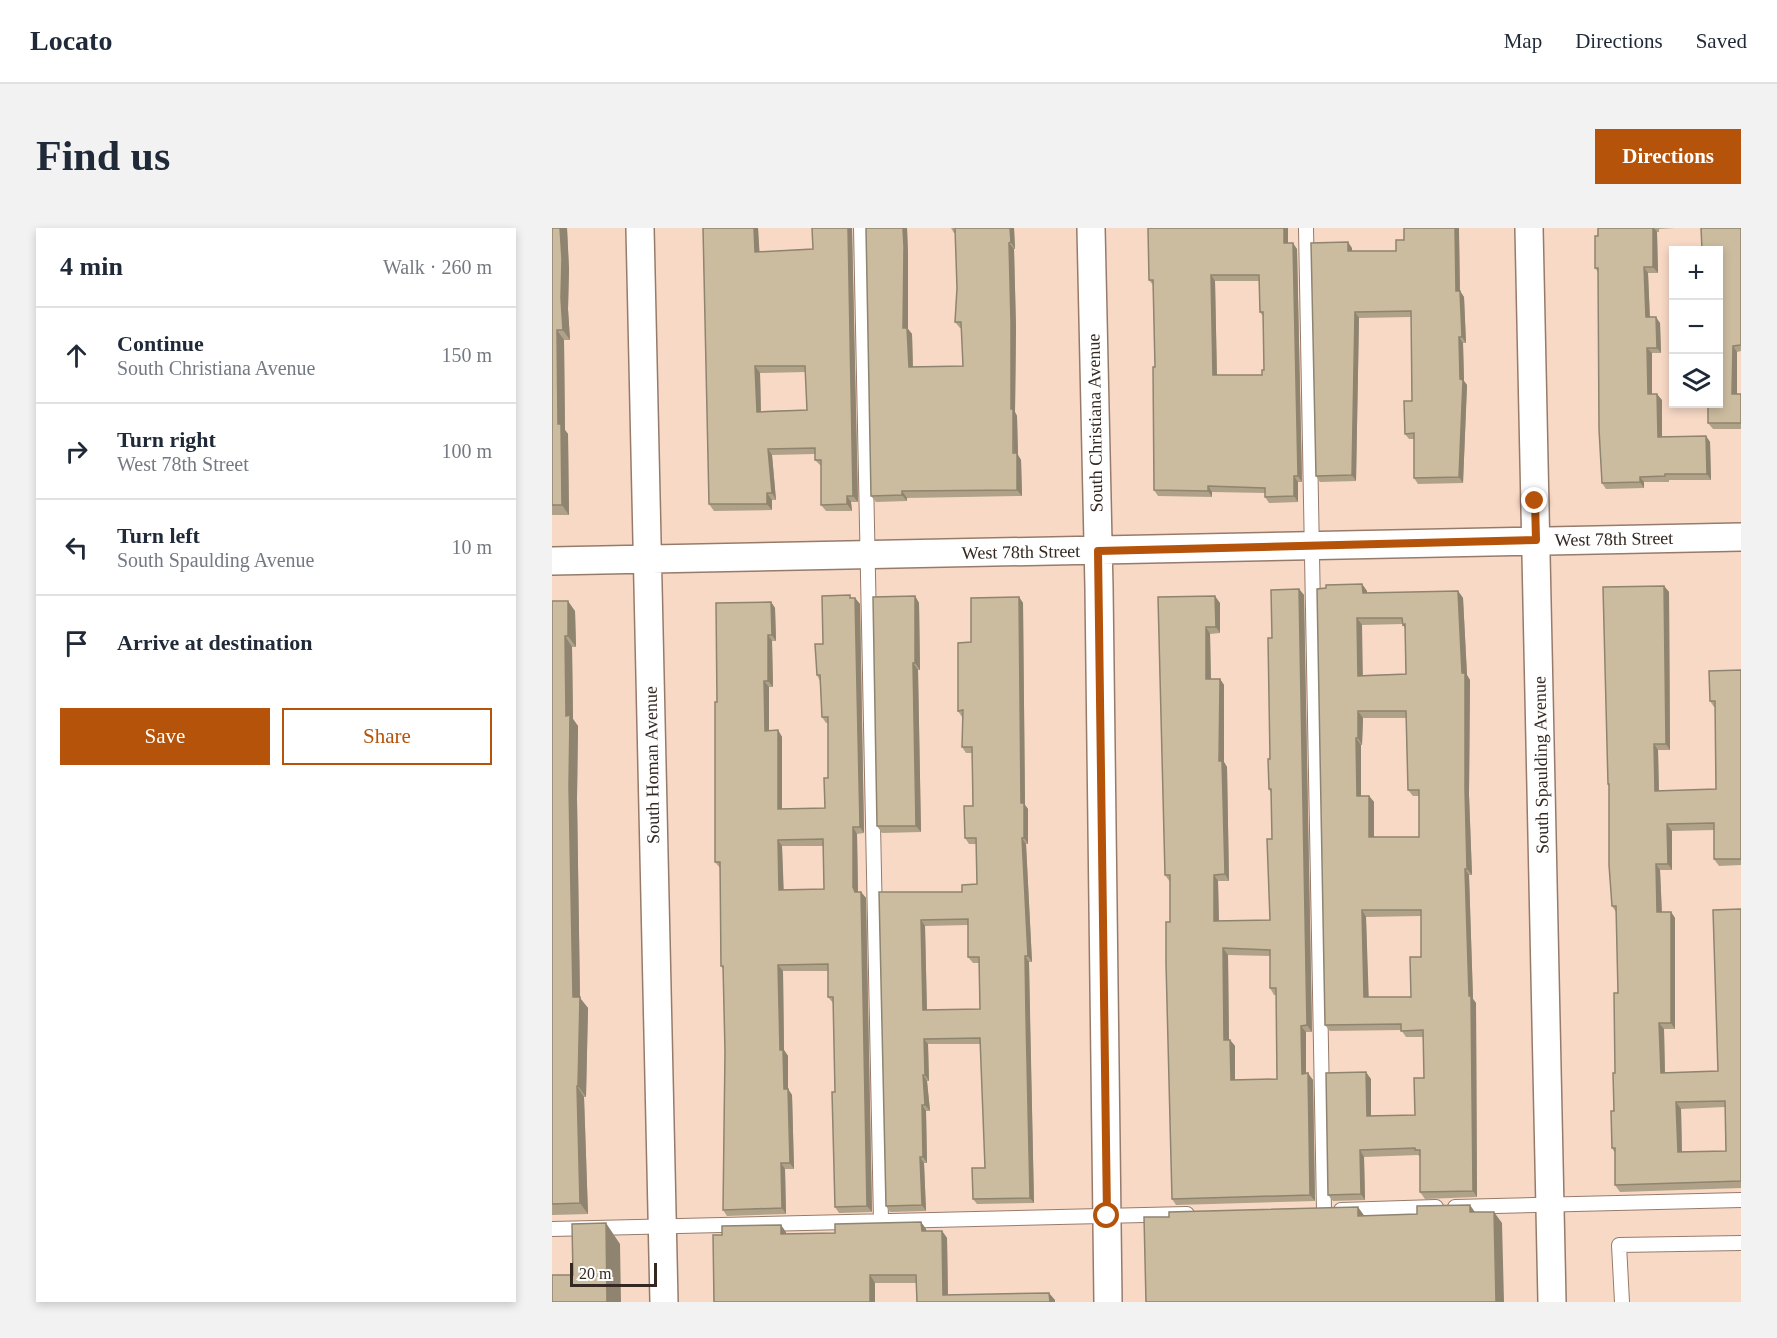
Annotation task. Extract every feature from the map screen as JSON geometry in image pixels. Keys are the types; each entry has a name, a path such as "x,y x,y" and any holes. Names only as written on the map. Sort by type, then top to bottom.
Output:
{"street":[{"name":"South Homan Avenue","path":"640,228 664,1302"},
{"name":"South Christiana Avenue","path":"1091,228 1098,551 1108,1302"},
{"name":"South Spaulding Avenue","path":"1529,228 1552,1302"},
{"name":"West 78th Street","path":"552,561 1741,537"}],"lane":[{"path":"861,228 881,1221"},
{"path":"1306,228 1313,545 1318,1210 1741,1200"},
{"path":"552,1229 1206,1213"},
{"path":"1622,1302 1619,1245 1741,1243"}],"building":[{"path":"552,228 560,228 562,259 563,330 557,330 562,505 552,505"},
{"path":"703,228 754,228 755,252 813,249 812,228 848,228 853,496 847,496 847,504 821,505 821,460 815,460 815,448 768,449 772,493 767,493 767,504 709,504","holes":["755,366 805,366 807,410 757,412"]},
{"path":"866,228 903,228 903,328 907,328 909,367 963,366 961,322 955,322 957,288 955,228 1010,228 1011,409 1013,409 1013,453 1017,453 1017,490 902,491 902,495 871,496"},
{"path":"1148,228 1284,228 1284,243 1293,243 1298,476 1294,476 1294,496 1265,497 1265,488 1208,486 1208,491 1154,490 1153,280 1149,280","holes":["1211,275 1259,275 1260,312 1263,312 1264,370 1262,370 1262,375 1213,375"]},
{"path":"1404,228 1455,228 1456,291 1460,291 1462,337 1459,337 1460,379 1463,380 1459,477 1414,478 1414,433 1405,434 1404,401 1412,401 1411,311 1355,312 1352,475 1316,476 1311,243 1348,242 1348,251 1396,251 1396,240 1404,240"},
{"path":"1598,228 1653,228 1653,267 1644,267 1646,317 1656,317 1657,348 1647,348 1648,394 1657,394 1658,437 1706,436 1707,474 1665,474 1665,476 1640,477 1640,482 1602,483 1599,429 1598,268 1595,268 1595,236 1598,236"},
{"path":"1701,228 1741,228 1741,345 1733,346 1732,394 1741,394 1741,423 1708,423 1708,408 1723,408 1723,246 1702,246"},
{"path":"1362,584 1363,593 1458,591 1462,673 1465,673 1467,869 1465,869 1469,996 1471,996 1473,1191 1420,1192 1420,1150 1415,1150 1415,1148 1360,1150 1361,1194 1328,1195 1326,1073 1366,1072 1367,1116 1415,1115 1414,1078 1424,1078 1423,1030 1401,1031 1401,1024 1325,1025 1317,589 1326,588 1326,585","holes":["1357,618 1402,618 1403,625 1405,624 1406,674 1358,676","1358,711 1406,711 1408,790 1419,790 1419,837 1369,837 1369,796 1357,796 1356,738 1358,738","1362,910 1421,910 1421,957 1410,957 1411,997 1364,997"]},
{"path":"1664,586 1666,744 1654,744 1655,791 1716,789 1715,701 1710,701 1709,671 1741,670 1741,859 1714,859 1714,823 1667,824 1668,864 1656,864 1657,912 1671,912 1671,1023 1659,1023 1661,1073 1718,1071 1713,910 1741,909 1741,1181 1615,1185 1615,1148 1612,1148 1611,1111 1614,1111 1613,1073 1615,1073 1614,993 1618,993 1616,906 1612,906 1609,865 1603,587","holes":["1725,1101 1726,1151 1678,1152 1676,1102"]},
{"path":"1299,589 1307,1025 1301,1026 1302,1074 1308,1073 1310,1195 1172,1199 1166,963 1166,922 1170,922 1170,875 1165,875 1158,597 1215,596 1216,627 1206,627 1206,679 1220,679 1219,761 1222,761 1225,874 1214,875 1214,921 1270,920 1267,839 1272,839 1268,759 1270,759 1268,638 1272,638 1271,590","holes":["1223,948 1270,950 1270,988 1276,988 1277,1079 1231,1080 1230,1040 1224,1040"]},
{"path":"850,595 850,598 855,598 860,827 853,827 853,887 855,892 861,892 867,1206 835,1207 832,1092 835,1092 833,997 828,997 828,964 778,965 780,1050 783,1050 784,1089 788,1089 790,1163 781,1163 782,1208 723,1210 725,1051 720,862 715,862 716,603 771,602 772,635 768,635 768,681 764,681 765,731 778,730 778,809 825,808 824,778 828,778 828,717 822,717 820,675 817,675 815,644 823,644 822,596","holes":["823,839 824,889 779,890 778,840"]},
{"path":"915,596 915,663 913,663 916,826 877,826 873,597"},
{"path":"1019,597 1021,803 1024,803 1024,838 1022,838 1028,956 1025,956 1030,1198 973,1199 972,1168 985,1168 980,1038 924,1039 925,1105 922,1105 923,1157 920,1157 922,1205 886,1206 879,892 962,892 962,885 977,884 976,838 965,838 964,806 973,806 972,747 962,747 963,710 958,711 958,643 971,642 971,598","holes":["968,919 968,957 979,957 980,1009 923,1010 921,920"]},
{"path":"552,601 568,601 568,636 565,636 566,716 570,715 573,997 580,997 577,1086 580,1203 552,1204"},
{"path":"1470,1205 1470,1212 1494,1212 1496,1302 1146,1302 1144,1217 1169,1217 1169,1212 1358,1207 1358,1216 1417,1214 1417,1206"},
{"path":"921,1222 922,1231 942,1231 943,1295 1049,1293 1050,1302 917,1302 916,1275 870,1275 870,1302 714,1302 713,1235 722,1235 722,1226 781,1225 781,1234 835,1233 835,1224"},
{"path":"606,1223 607,1302 552,1302 552,1275 573,1275 572,1224"}],"route":[{"path":"1107,1216 1098,551 1536,540 1535,501"}]}
